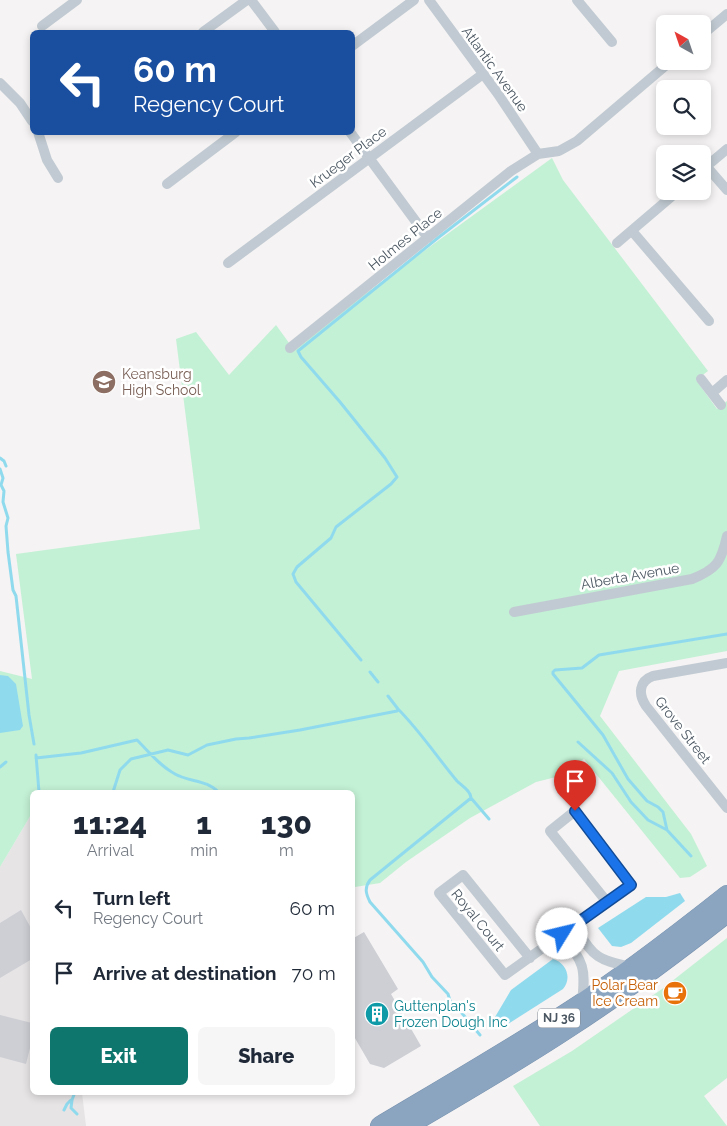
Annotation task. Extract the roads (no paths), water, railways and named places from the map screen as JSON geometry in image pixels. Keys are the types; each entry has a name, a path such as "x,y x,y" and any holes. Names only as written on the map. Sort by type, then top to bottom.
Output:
{"highway":[{"name":"NJ 36","path":"380,1126 496,1058 582,1003 661,947 727,896"},
{"name":"NJ 36","path":"407,1126 572,1026 637,982 727,913"}],"street":[{"path":"42,26 77,0"},
{"path":"206,30 247,0"},
{"path":"251,0 274,30"},
{"path":"355,44 414,0"},
{"name":"Atlantic Avenue","path":"429,0 538,154"},
{"path":"577,0 612,42"},
{"path":"711,27 727,14"},
{"path":"538,154 559,151 577,141 660,70"},
{"name":"Krueger Place","path":"228,263 483,74"},
{"path":"0,83 20,103 30,118"},
{"path":"39,135 47,160 58,178"},
{"path":"167,184 232,135"},
{"path":"352,135 428,238"},
{"path":"711,163 727,149"},
{"name":"Holmes Place","path":"290,348 511,171 538,154"},
{"path":"711,174 727,190"},
{"path":"617,243 668,200"},
{"path":"632,231 709,321"},
{"path":"701,379 721,405"},
{"path":"712,393 727,380"},
{"name":"Alberta Avenue","path":"514,612 692,579 709,572 717,564 724,551 727,536"},
{"name":"Grove Street","path":"727,663 652,676 643,682 641,691 642,700 646,706 727,808"},
{"name":"Royal Court","path":"530,958 463,876 440,893 506,975 530,958 562,934 631,885 575,811 550,831 607,902"},
{"path":"574,926 594,954 605,962 631,967"},
{"path":"562,934 579,957 585,976 582,1003"}],"water":[{"path":"0,675 8,676 16,684 23,726 20,730 0,733"},
{"path":"680,893 685,901 631,943 621,947 612,946 598,928 646,897 666,897"},
{"path":"553,959 562,964 567,972 567,981 563,989 508,1024 501,1025 495,1017 511,990"}],"waterway":[{"path":"361,660 296,582 293,574 297,567 331,538 336,527 391,484 397,477 385,458 298,351 439,237 517,177"},
{"path":"0,458 6,466"},
{"path":"0,469 3,478 1,485 4,491 3,502 8,518 6,526 8,552 13,590 16,596 34,744"},
{"path":"691,856 667,830 663,812 647,801 628,779 603,735 553,672 555,670 582,668 599,655 727,634"},
{"path":"370,672 378,682"},
{"path":"114,790 120,770 131,759 168,750 188,755 207,745 300,730 397,711 398,709 388,696"},
{"path":"398,709 457,781 468,791 471,798 370,880 366,888 367,894 370,902 423,962 432,977 448,994 451,1004 461,1012 480,1035"},
{"path":"36,758 81,753 137,740 170,771 180,777 209,785 216,790"},
{"path":"578,742 612,773 631,802 648,820 667,830"},
{"path":"36,755 39,790"},
{"path":"0,767 6,762"},
{"path":"471,798 489,819"},
{"path":"74,1095 71,1108 77,1114"},
{"path":"64,1110 71,1100"}],"place":[{"name":"Keansburg High School","path":"104,382"},
{"name":"Polar Bear Ice Cream","path":"675,993"},
{"name":"Guttenplan's Frozen Dough Inc","path":"377,1014"}]}
